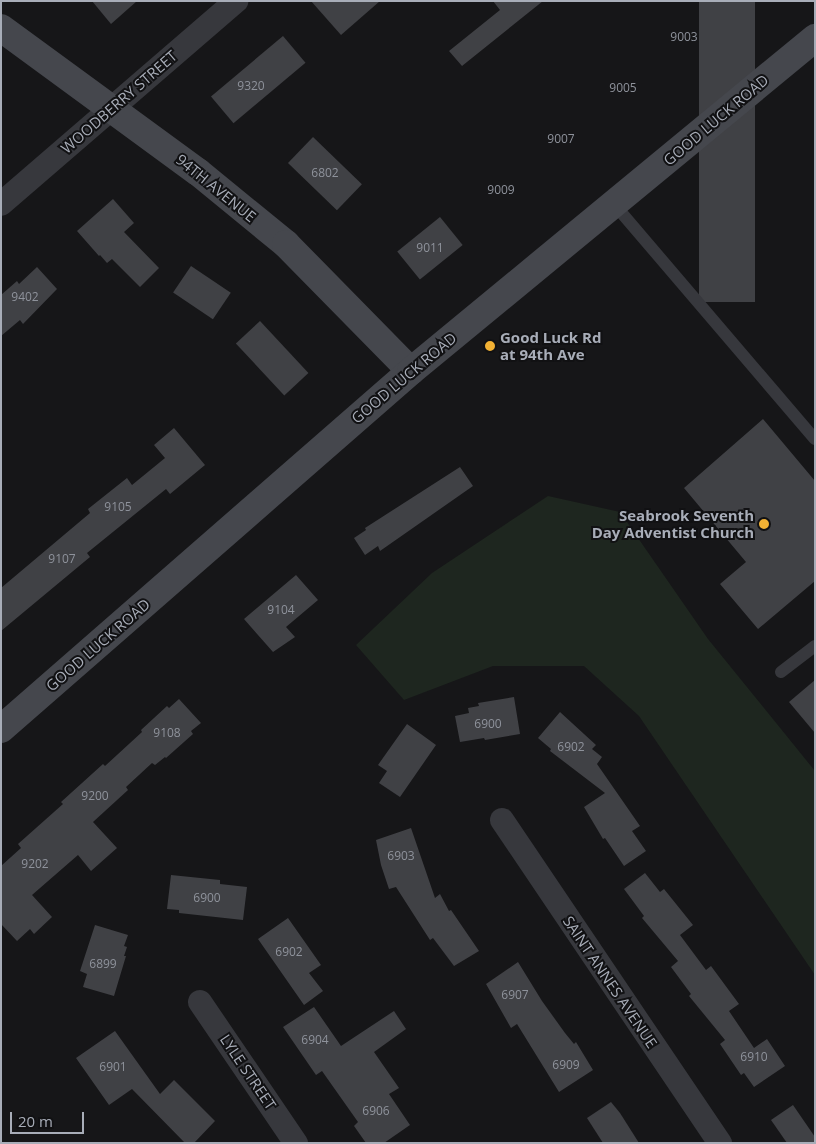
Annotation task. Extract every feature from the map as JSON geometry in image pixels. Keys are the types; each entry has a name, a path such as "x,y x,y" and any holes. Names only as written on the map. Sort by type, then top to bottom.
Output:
{"main road":[{"name":"94TH AVENUE","path":"1,28 198,172 286,244 411,371"},
{"name":"GOOD LUCK ROAD","path":"1,730 411,371 815,38"}],"street":[{"name":"WOODBERRY STREET","path":"1,204 236,1"},
{"name":"SAINT ANNES AVENUE","path":"502,820 720,1143"},
{"name":"LYLE STREET","path":"200,1002 296,1143"}],"lane":[{"path":"614,204 815,439"},
{"path":"781,672 815,646"}],"shaded area":[{"path":"548,496 620,512 708,639 815,771 815,975 639,716 584,666 493,666 404,700 356,645 432,573"}],"building":[{"path":"92,1 137,1 111,24"},
{"path":"311,1 380,1 341,35"},
{"path":"493,1 543,1 462,66 449,51 500,10"},
{"path":"699,1 755,1 755,302 699,302"},
{"path":"283,36 305,63 233,123 211,96"},
{"path":"313,137 362,184 337,210 288,163"},
{"path":"113,199 134,223 124,232 159,268 140,287 112,259 107,263 99,256 77,231"},
{"path":"440,217 463,245 420,280 397,252"},
{"path":"191,266 231,293 213,319 173,293"},
{"path":"37,267 57,289 23,324 20,320 1,336 1,295 17,281 19,284"},
{"path":"260,321 308,373 284,395 236,344"},
{"name":"Seabrook Seventh Day Adventist Church","path":"763,419 815,481 815,581 758,629 720,584 746,562 684,488"},
{"path":"174,428 205,465 170,494 166,489 87,553 90,557 1,631 1,588 90,513 88,509 127,478 132,485 165,458 154,445"},
{"path":"460,467 473,486 380,551 378,546 365,555 354,538 366,530 365,528"},
{"path":"296,575 318,600 286,627 295,637 273,652 244,619"},
{"path":"815,680 815,733 789,702"},
{"path":"514,697 520,734 460,742 455,716 469,713 468,708 479,706 478,703"},
{"path":"179,699 201,723 191,731 193,734 166,758 155,765 152,763 126,787 128,790 93,822 117,848 91,871 78,855 32,895 52,917 34,934 30,929 17,941 1,924 1,866 21,848 18,844 63,804 61,802 103,764 105,766 167,706 169,708"},
{"path":"560,712 596,745 592,749 602,757 597,764 640,826 632,831 646,851 624,866 605,838 603,839 584,807 605,793 550,751 551,749 538,738"},
{"path":"407,724 436,745 400,797 379,783 387,771 378,765"},
{"path":"411,828 435,898 440,894 449,911 451,910 479,951 454,966 433,938 430,940 396,887 389,889 381,865 376,840"},
{"path":"645,873 660,892 664,889 693,925 680,935 706,970 711,966 739,1004 729,1011 754,1048 767,1039 785,1066 754,1087 744,1073 741,1075 720,1044 725,1040 689,996 691,994 671,967 678,961 642,918 644,916 624,889"},
{"path":"171,875 220,880 220,884 247,887 243,920 179,913 179,910 167,909"},
{"path":"288,918 321,965 309,973 323,991 304,1005 258,939"},
{"path":"95,925 128,935 124,946 127,947 124,956 126,956 114,996 83,987 87,974 80,971"},
{"path":"518,962 542,1001 574,1044 576,1042 593,1070 559,1092 517,1024 511,1028 486,984"},
{"path":"314,1007 341,1046 394,1011 406,1029 374,1052 399,1088 389,1094 410,1125 384,1143 366,1143 354,1126 358,1122 322,1071 316,1075 283,1027"},
{"path":"115,1031 160,1094 174,1080 215,1121 194,1143 185,1143 132,1089 109,1105 76,1058"},
{"path":"611,1102 639,1143 603,1143 587,1118"},
{"path":"793,1105 815,1137 815,1143 787,1143 771,1120"}],"place":[{"name":"Good Luck Rd at 94th Ave","path":"490,346"},
{"name":"Seabrook Seventh Day Adventist Church","path":"764,524"}]}
